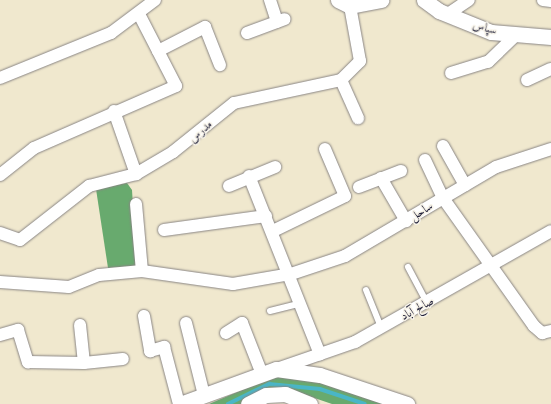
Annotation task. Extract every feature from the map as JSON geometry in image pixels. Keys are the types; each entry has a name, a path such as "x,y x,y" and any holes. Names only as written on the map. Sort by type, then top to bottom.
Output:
{"street":[{"path":"0,78 111,33 139,14 155,0"},
{"path":"247,33 281,20 270,0"},
{"path":"358,118 340,80 360,61 344,3 381,0"},
{"name":"سپاس","path":"424,0 448,14 491,32 551,37"},
{"path":"448,14 469,0"},
{"path":"543,0 551,1"},
{"path":"0,174 34,148 114,111 176,86 139,14"},
{"path":"158,51 205,27 220,64"},
{"path":"451,72 488,62 517,34"},
{"path":"527,80 551,69"},
{"name":"مدرس","path":"0,233 20,240 89,186 136,174 173,152 234,103 340,80"},
{"path":"114,111 136,174"},
{"path":"443,146 465,185"},
{"path":"273,231 345,196 324,149"},
{"name":"ساحل","path":"0,282 69,287 100,275 142,271 234,284 291,274 345,256 496,167 551,149"},
{"path":"425,160 443,198 494,266 534,326 542,333 551,331"},
{"path":"228,186 275,167"},
{"path":"359,187 401,171"},
{"path":"250,176 291,274 320,354"},
{"path":"381,178 406,221"},
{"path":"136,204 142,271"},
{"path":"164,230 266,216"},
{"name":"صالح آباد","path":"269,372 355,342 494,266 551,231"},
{"path":"144,316 150,351 164,347 180,404 269,372 320,375 407,404"},
{"path":"186,323 204,395"},
{"path":"226,333 242,323 269,372"},
{"path":"80,325 84,363"},
{"path":"0,335 18,330 28,362 84,363 123,359"},
{"path":"248,404 266,395 285,394 310,404"}],"lane":[{"path":"408,267 427,302"},
{"path":"366,290 381,327"},
{"path":"270,311 302,303"}],"green space":[{"path":"127,183 132,190 137,266 108,268 96,189"},
{"path":"277,375 317,380 387,404 332,404 288,389 241,404 209,404"}],"waterway":[{"path":"228,404 269,384 320,389 365,404"}]}
